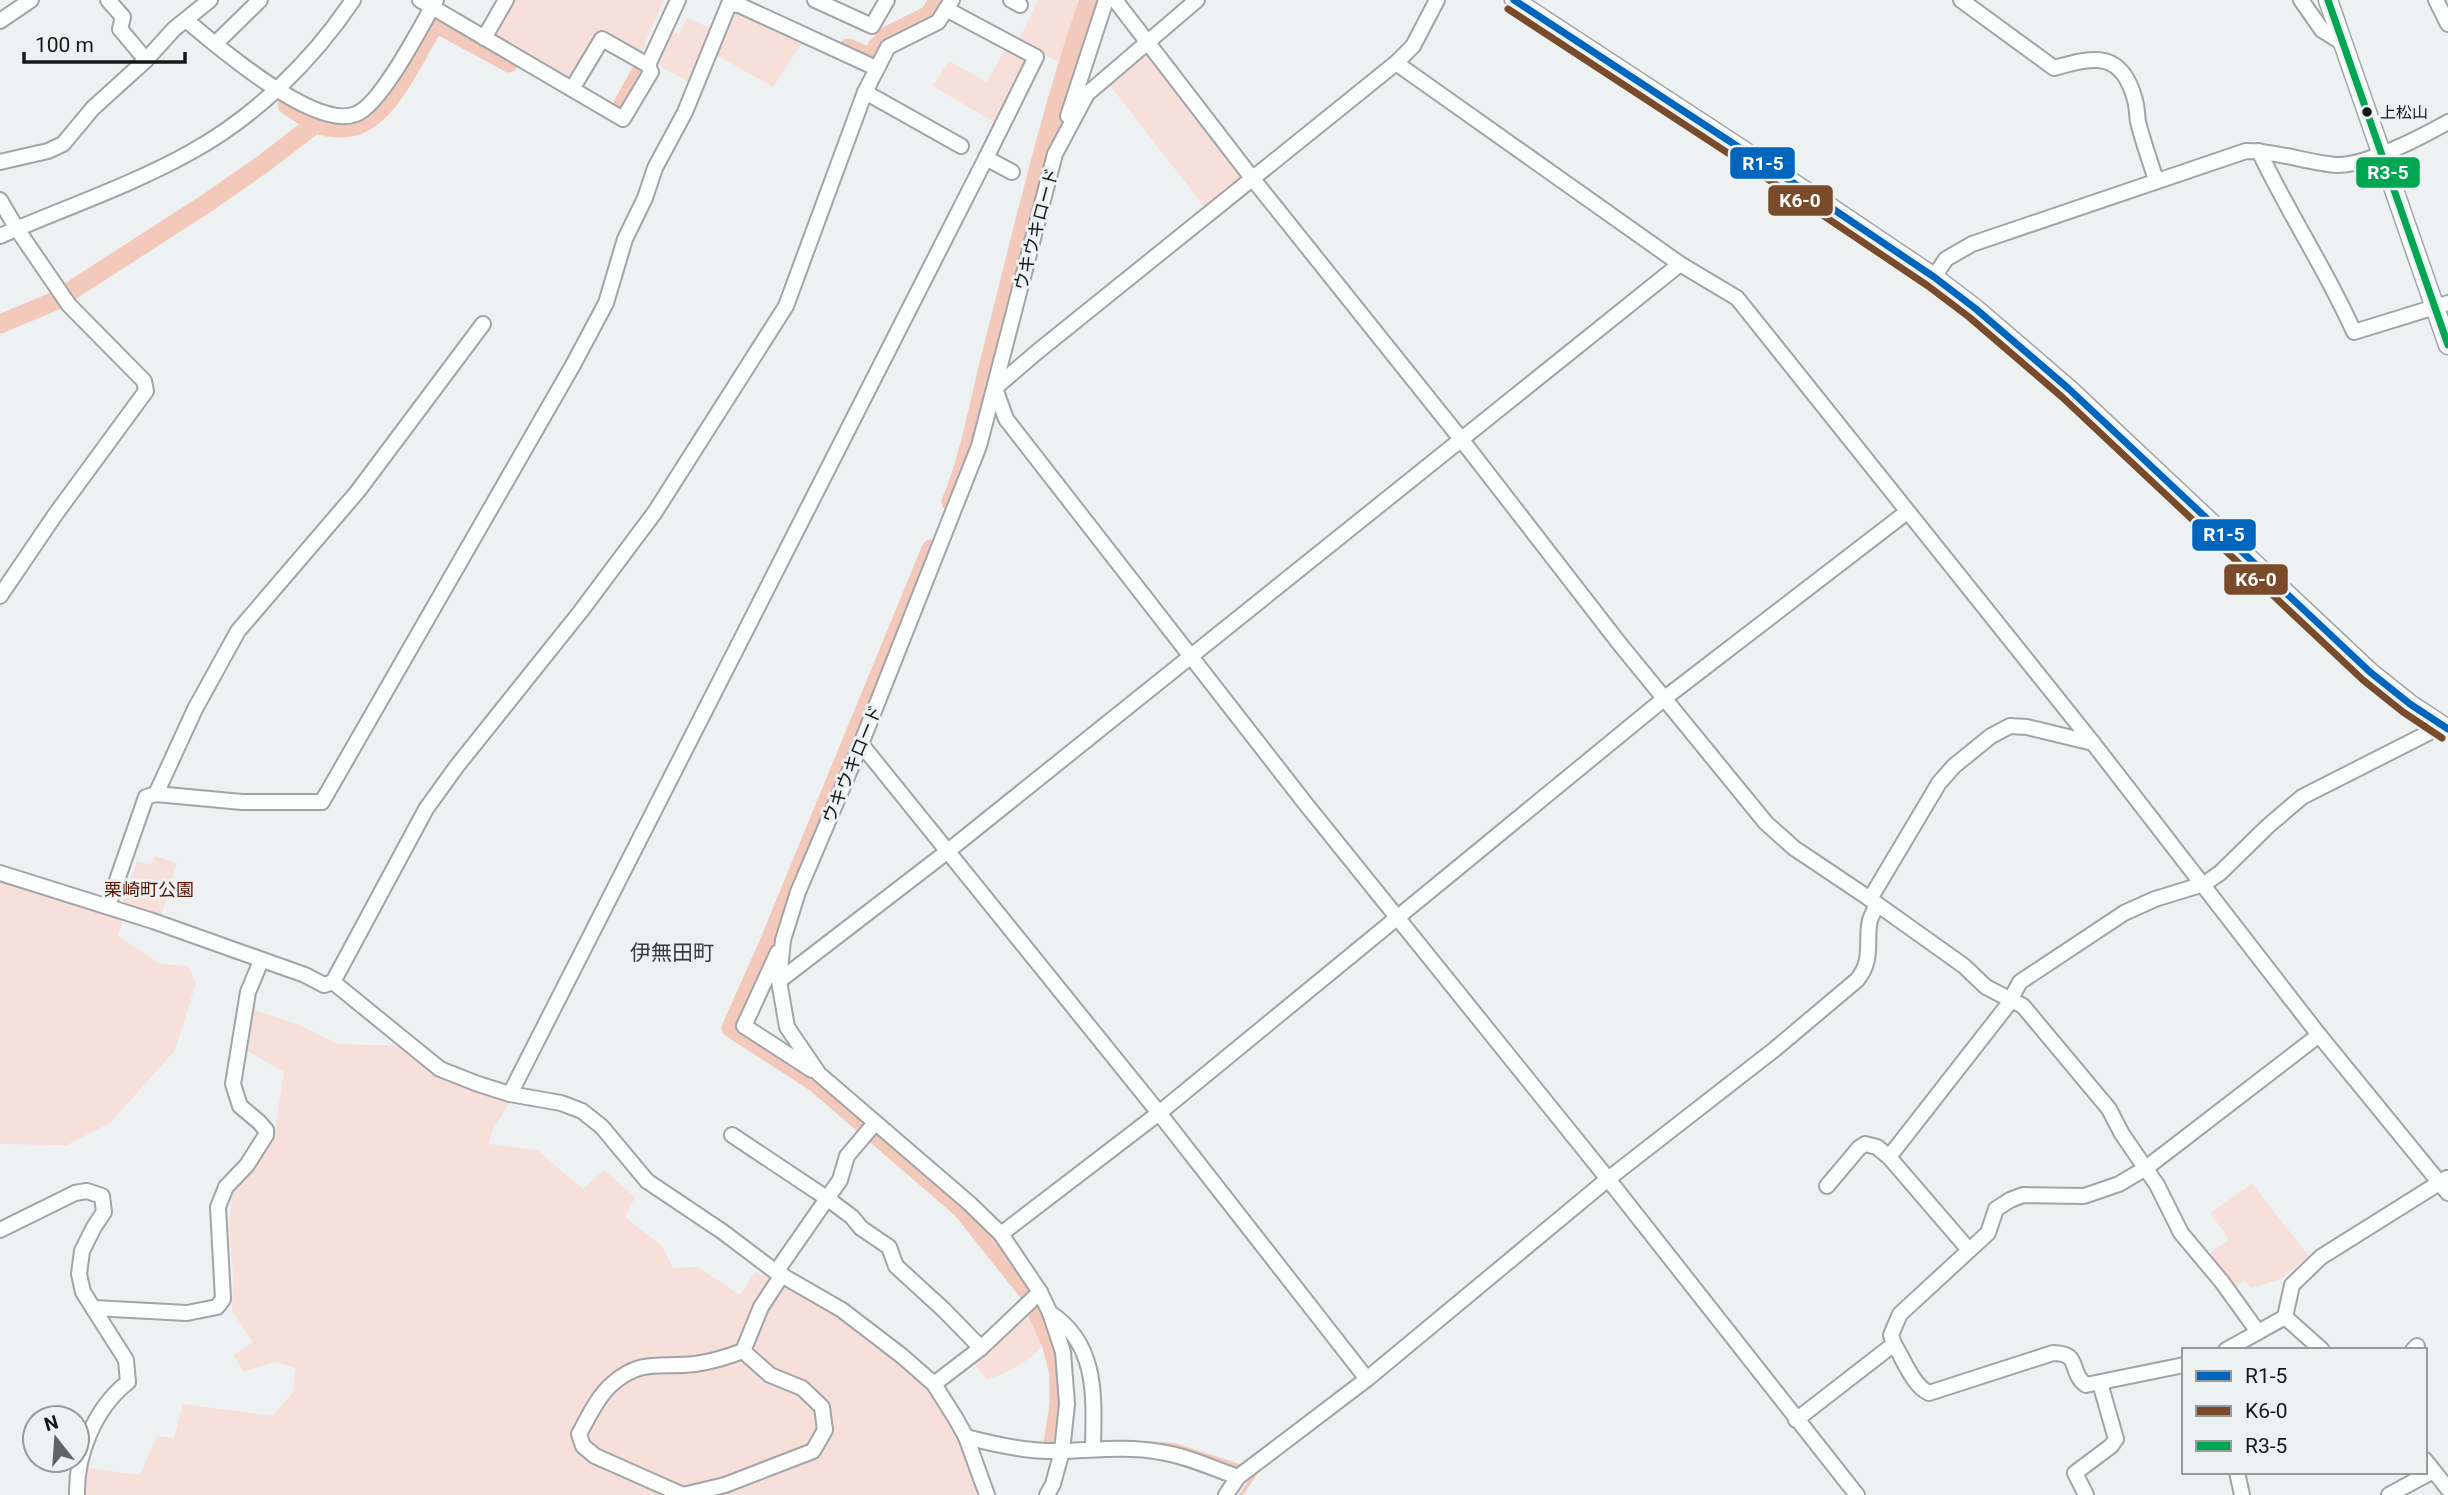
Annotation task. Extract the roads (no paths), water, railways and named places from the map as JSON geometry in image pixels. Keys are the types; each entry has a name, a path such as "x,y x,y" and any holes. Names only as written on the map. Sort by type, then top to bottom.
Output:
{"main road":[{"path":"1514,0 1934,277 1976,309 2069,389 2370,673 2445,727"},
{"path":"2328,0 2381,154 2442,306 2448,345"}],"street":[{"path":"0,21 31,0"},
{"path":"108,0 123,17 120,29 146,60"},
{"path":"0,162 48,151 63,144 93,108 146,60 174,29 210,0"},
{"path":"215,44 260,0"},
{"path":"0,236 146,175 193,151 278,90 341,19 353,0"},
{"path":"484,38 506,0"},
{"path":"648,65 678,0"},
{"path":"815,0 872,26 887,0"},
{"path":"1055,154 1106,0"},
{"path":"1115,0 1619,643 1766,823 1794,848 1964,966 1986,987 2023,1006 2096,1094 2146,1168 2181,1233 2222,1282 2258,1332"},
{"name":"ウキウキロード","path":"1046,1495 1053,1484 1066,1422 1063,1352 1050,1312 1040,1292 1001,1234 969,1203 819,1074 787,1027 779,981 783,940 798,892 861,744 979,446 1055,154 1087,94 1198,0"},
{"path":"1437,0 1413,46 1396,63 995,388 1006,419 1190,656 1857,1495"},
{"path":"1961,0 2054,68 2098,58 2113,63 2124,73 2135,100 2138,121 2156,180"},
{"path":"2301,0 2322,30 2343,44"},
{"path":"2437,0 2448,24"},
{"path":"186,20 278,90 319,111 339,117 356,114 369,105 384,87 429,2 484,38 623,119 651,72 648,65 602,39 572,89"},
{"path":"108,906 146,797 156,794 242,802 322,802 606,303 625,239 645,198 655,168 685,112 724,2 738,5 876,68"},
{"path":"0,873 108,906 305,975 324,985 333,982 426,809 656,512 786,306 865,92 888,47 938,22 949,4 1036,57 510,1094"},
{"path":"1396,63 1680,264 1737,298 2093,743 2319,1035 2445,1185 2362,1229 2311,1265 2292,1285 2285,1317 2230,1348"},
{"path":"865,92 961,146"},
{"path":"1934,277 1946,259 1972,244 2246,151 2339,165 2381,154 2448,122"},
{"path":"2259,151 2284,203 2333,285 2354,332 2442,306"},
{"path":"986,158 1012,172"},
{"path":"0,200 69,305 144,381 146,391 55,515 0,596"},
{"path":"779,981 948,851 1680,264"},
{"path":"156,794 195,709 238,631 358,491 483,324"},
{"path":"1001,1234 1159,1113 1665,698 1907,513"},
{"path":"1226,1495 1238,1477 1367,1379 1608,1179 1776,1049 1857,981 1868,960 1873,901 1939,783 1954,766 1991,736 2010,726 2027,727 2093,743"},
{"path":"1889,1157 2007,1006 2020,982 2124,913 2204,884 2220,873 2302,797 2445,727"},
{"path":"861,744 1159,1113 1367,1379"},
{"path":"783,940 744,1026 819,1074"},
{"path":"93,1308 187,1313 217,1307 223,1299 218,1207 226,1187 247,1165 266,1136 259,1122 240,1107 233,1084 248,992 261,961"},
{"path":"333,982 440,1069 510,1094 561,1102 582,1111 602,1127 647,1181 779,1274 842,1310 902,1356 934,1384 966,1437 987,1495"},
{"path":"2182,1365 2086,1385 2081,1382 2072,1359 2064,1353 2053,1353 1929,1392 1923,1390 1917,1382 1891,1335 1900,1314 1988,1233 1996,1209 2023,1195 2084,1196 2119,1184 2146,1168 2319,1035"},
{"path":"743,1351 770,1375 802,1388 822,1407 825,1430 813,1451 725,1485 683,1495 646,1481 595,1456 583,1446 579,1434 610,1385 636,1368 693,1364 723,1359 743,1351 761,1307 779,1274 840,1180 847,1156 875,1123"},
{"path":"732,1135 828,1199 852,1217 861,1228 889,1247 896,1266 981,1348"},
{"path":"1827,1185 1859,1148 1865,1144 1877,1147 1889,1157 1969,1250"},
{"path":"0,1230 75,1193 87,1191 102,1196 104,1212 82,1251 79,1274 83,1292 126,1360 128,1382 113,1394 90,1430 77,1479 77,1495"},
{"path":"934,1384 981,1348 1040,1292"},
{"path":"1050,1312 1066,1322 1080,1341 1091,1376 1094,1398 1093,1448"},
{"path":"2285,1317 2320,1348"},
{"path":"1796,1420 1894,1343"},
{"path":"2086,1495 2075,1473 2111,1446 2116,1439 2100,1383"},
{"path":"966,1437 1024,1449 1062,1451 1093,1448 1159,1452 1194,1460 1238,1477"},
{"path":"2429,1465 2448,1487"},
{"path":"2237,1474 2242,1495"},
{"path":"2389,1495 2417,1474"}],"waterway":[{"path":"848,48 872,58 887,36 929,15 939,0"},
{"path":"951,502 970,445 1049,130 1089,0"},
{"path":"0,324 55,301 207,203 315,124 347,128 370,119 391,97 433,27 441,26 509,63"},
{"path":"622,106 643,68"},
{"path":"287,105 315,124"},
{"path":"931,549 768,945 731,1028 816,1083 962,1209 1028,1292 1051,1343 1059,1373 1059,1405 1053,1443"},
{"path":"1149,1443 1175,1445 1243,1467"},
{"path":"1241,1495 1257,1471"}],"place":[{"name":"上松山","path":"2367,112"}],"district":[{"name":"伊無田町","path":"672,953"}],"park label":[{"name":"栗崎町公園","path":"149,889"}]}
